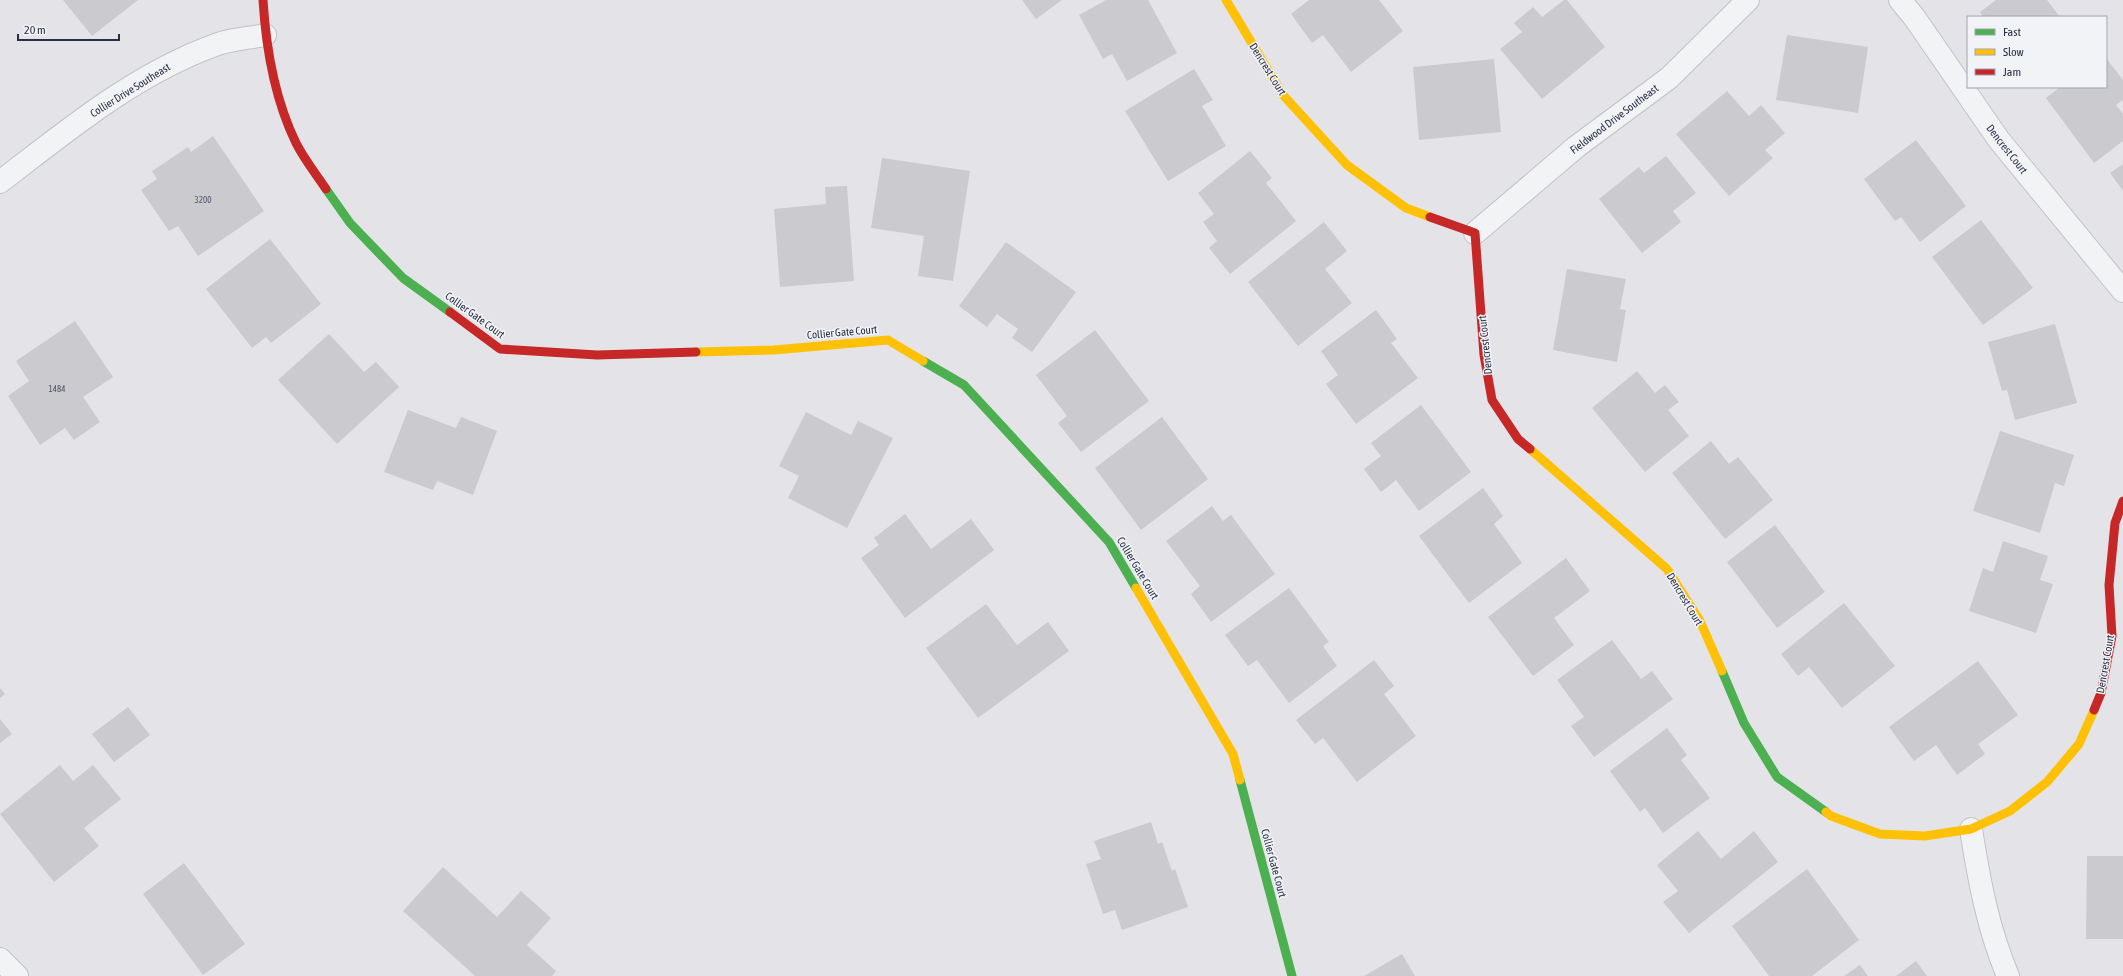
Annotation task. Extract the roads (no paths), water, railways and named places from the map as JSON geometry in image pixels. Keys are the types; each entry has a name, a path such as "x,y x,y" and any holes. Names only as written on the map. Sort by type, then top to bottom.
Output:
{"street":[{"path":"263,0 265,35"},
{"name":"Dencrest Court","path":"1226,0 1283,95 1347,165 1406,208 1476,233 1484,356 1492,400 1518,439 1667,569 1700,621 1744,723 1777,776 1831,816 1880,834 1925,836 1971,830 2010,811 2047,782 2079,744 2101,693 2112,636 2109,585 2115,523 2123,501"},
{"name":"Fieldwood Drive Southeast","path":"1476,233 1576,147 1669,78 1748,0"},
{"name":"Dencrest Court","path":"1900,0 1914,17 1999,140 2123,291"},
{"name":"Collier Drive Southeast","path":"0,182 94,112 144,78 169,65 219,44 265,35"},
{"name":"Collier Gate Court","path":"265,35 279,102 286,121 307,162 350,223 403,278 500,349 597,355 774,350 888,340 964,385 1108,542 1233,754 1292,976"},
{"path":"1971,830 1982,895 1998,952 2008,976"},
{"path":"0,959 17,976"}]}
